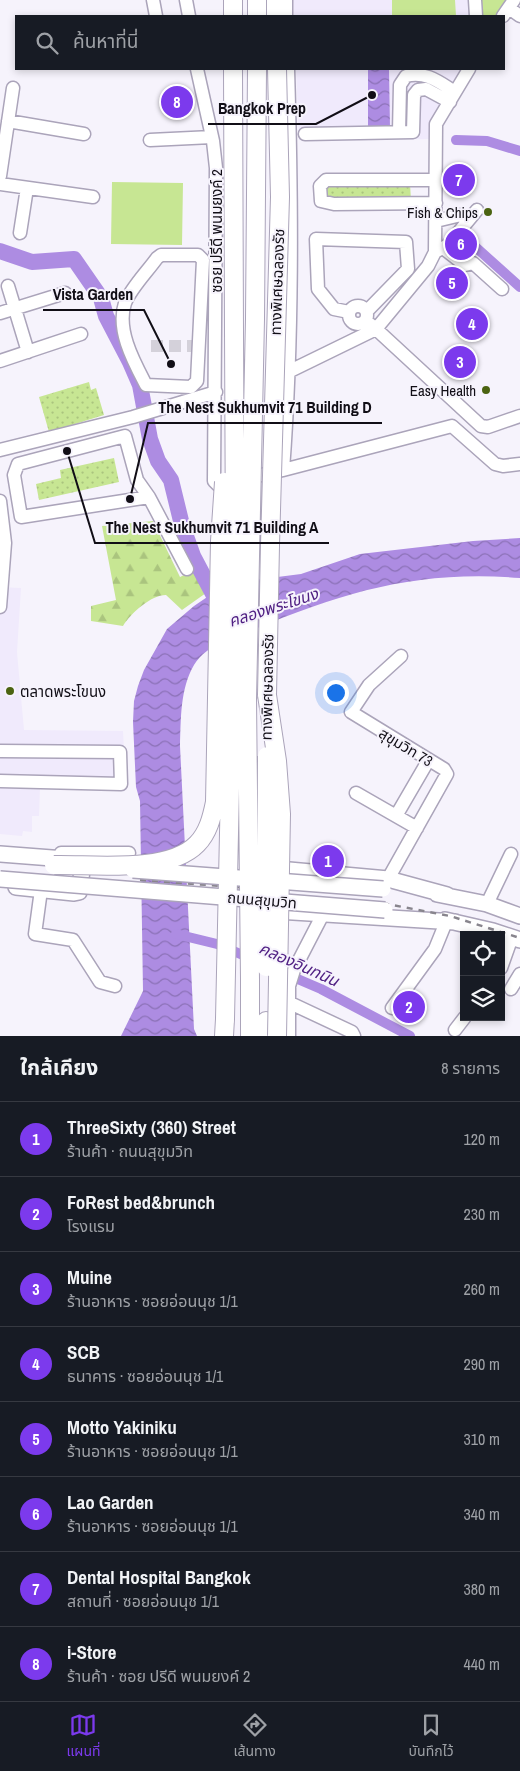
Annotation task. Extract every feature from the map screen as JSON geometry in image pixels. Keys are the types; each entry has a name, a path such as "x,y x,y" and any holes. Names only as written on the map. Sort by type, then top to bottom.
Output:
{"highway":[{"path":"233,0 233,15"},
{"path":"257,0 257,15"},
{"path":"276,0 276,15"},
{"path":"54,865 140,864 167,861 188,852 197,844 211,821 215,802 220,541 234,331 233,70"},
{"name":"ทางพิเศษฉลองรัช","path":"250,1036 247,699 255,329 257,70"},
{"name":"ทางพิเศษฉลองรัช","path":"266,1036 267,695 280,198 277,70"},
{"path":"224,1036 236,554 233,359"},
{"path":"267,695 277,761 281,814 277,1036"}],"main road":[{"path":"0,854 78,860 83,864 79,892 74,894 0,886"},
{"name":"ถนนสุขุมวิท","path":"0,860 54,865 386,884 487,904 520,916"},
{"path":"386,884 278,869 277,911 451,922"},
{"name":"ถนนสุขุมวิท","path":"0,879 385,910 451,922 516,938"}],"street":[{"path":"152,0 156,15"},
{"path":"186,0 188,15"},
{"path":"286,0 286,15"},
{"path":"475,0 476,15"},
{"path":"508,8 520,16"},
{"name":"ซอย ปรีดี พนมยงค์ 2","path":"194,70 212,137 216,168 214,481 216,485 283,470 452,426 495,464 503,466 520,464"},
{"path":"283,470 290,371 291,151 288,70"},
{"path":"439,250 436,221 436,124 468,70"},
{"path":"399,132 400,85 406,76 419,74 428,76 452,97"},
{"path":"0,176 13,88"},
{"path":"306,134 414,130 414,95 418,90 426,90 452,97"},
{"path":"8,121 84,134"},
{"path":"150,140 212,137"},
{"path":"436,203 334,204 319,199 320,186 326,180 437,180"},
{"path":"413,180 413,203"},
{"path":"0,184 93,197"},
{"path":"20,233 26,188"},
{"path":"290,371 369,320 428,266 439,250 448,245 477,210"},
{"path":"436,221 461,215"},
{"path":"369,320 408,269 406,242 316,239 318,289 334,309 350,312 353,307 360,306 369,320 481,426 488,427 520,416"},
{"path":"439,250 465,265 473,263 502,289"},
{"path":"161,255 198,255 203,259 196,346 197,381 195,385 187,387 146,384 122,330 122,316 126,302 156,258 161,255"},
{"path":"8,286 28,352"},
{"path":"0,313 65,293"},
{"path":"0,361 81,334"},
{"path":"196,346 216,346"},
{"path":"0,450 133,417 216,392"},
{"path":"149,497 21,517 14,475 18,464 125,436 137,480 149,497 187,569"},
{"path":"28,443 32,461"},
{"path":"0,501 5,543 0,607"},
{"name":"สุขุมวิท 73","path":"386,884 447,774 444,770 428,762 351,712 369,685 401,656"},
{"path":"0,751 120,752 121,784 0,781"},
{"path":"396,816 428,762"},
{"path":"356,793 417,828"},
{"path":"0,854 129,852"},
{"path":"487,904 511,854"},
{"path":"41,890 35,934 73,940 100,982 115,986"},
{"path":"288,1036 289,986 294,970 323,914"},
{"path":"392,1008 435,949 451,922"},
{"path":"505,960 516,938"},
{"path":"510,989 520,974"},
{"path":"288,1002 352,1032 354,1036"},
{"path":"455,1030 462,1021"}],"shaded area":[{"path":"293,0 469,0 469,15 294,15"},
{"path":"296,70 460,70 431,121 430,139 299,140"},
{"name":"ตลาดพระโขนง","path":"0,587 21,588 17,652 24,730 123,731 126,788 40,787 39,816 32,816 32,832 23,831 22,836 0,834"}],"green space":[{"path":"392,0 455,0 456,15 392,15"},
{"path":"481,0 506,0 497,15 481,15"},
{"path":"112,182 183,183 182,245 111,244"},
{"path":"410,183 411,201 328,200 323,188 328,184"},
{"path":"89,382 91,390 96,388 104,415 49,432 39,397"},
{"path":"114,458 119,482 39,500 36,484 61,478 60,470"},
{"path":"153,521 180,577 194,570 206,593 182,610 166,595 154,598 136,610 123,626 91,621 91,606 116,600 102,526"}],"water":[{"path":"368,70 389,70 390,128 368,128"},
{"name":"คลองพระโขนง","path":"520,538 520,578 449,577 384,586 321,604 230,638 213,646 199,658 189,674 186,684 181,715 180,746 194,1029 197,1036 121,1036 143,991 140,801 136,787 134,701 144,670 167,629 194,606 219,589 245,581 301,574 360,554 473,541"}],"waterway":[{"path":"456,140 487,141 520,151"},
{"path":"471,243 520,287"},
{"name":"คลองพระโขนง","path":"0,251 32,262 74,259 101,298 106,316 140,385 150,439 158,461 171,480 182,525 193,556 221,609"},
{"name":"คลองอินทนิน","path":"176,934 217,944 252,959"},
{"name":"คลองอินทนิน","path":"286,974 321,989 410,1036"}],"tunnel":[{"path":"151,346 193,346"}],"railway":[{"path":"0,877 387,904 450,916 520,938"},
{"path":"140,880 262,889"}],"place":[{"name":"Bangkok Prep","path":"372,95"},
{"name":"i-Store","path":"177,102"},
{"name":"Dental Hospital Bangkok","path":"459,180"},
{"name":"Fish & Chips","path":"488,212"},
{"name":"Lao Garden","path":"461,244"},
{"name":"Motto Yakiniku","path":"452,283"},
{"name":"SCB","path":"472,324"},
{"name":"Muine","path":"460,362"},
{"name":"Vista Garden","path":"171,364"},
{"name":"Easy Health","path":"486,390"},
{"name":"The Nest Sukhumvit 71 Building A","path":"67,451"},
{"name":"The Nest Sukhumvit 71 Building D","path":"130,499"},
{"name":"ตลาดพระโขนง","path":"10,691"},
{"name":"ThreeSixty (360) Street","path":"328,861"},
{"name":"FoRest bed&brunch","path":"409,1007"}]}
